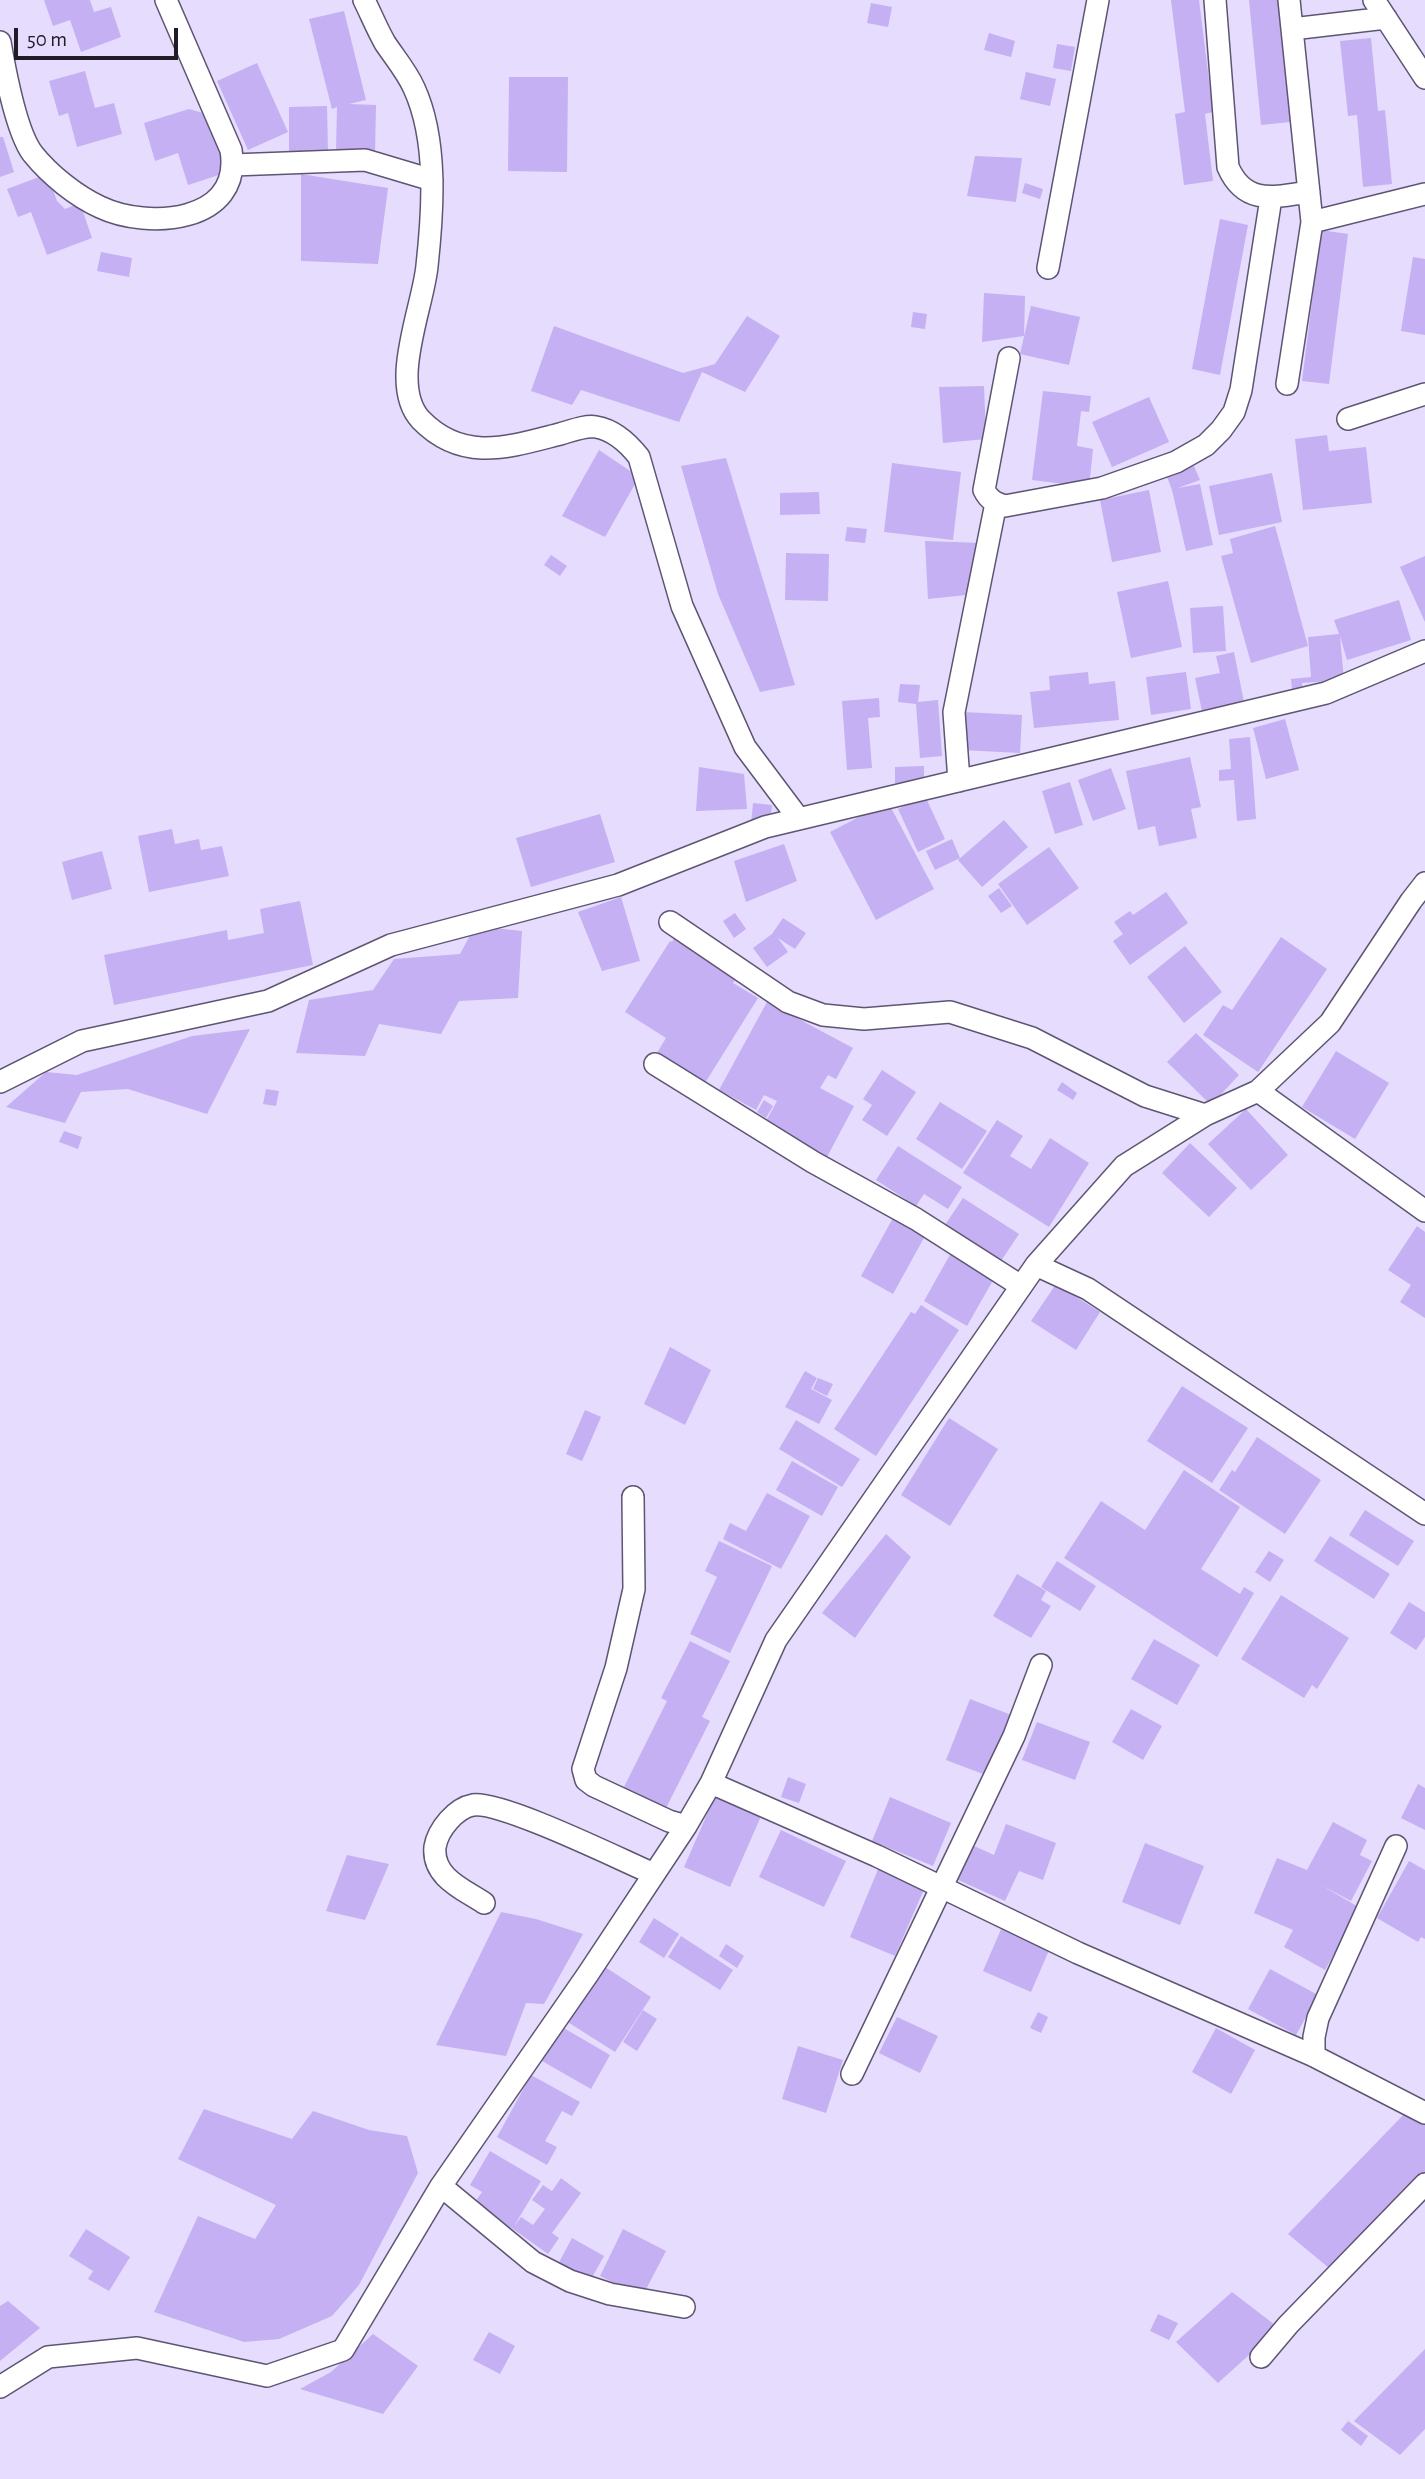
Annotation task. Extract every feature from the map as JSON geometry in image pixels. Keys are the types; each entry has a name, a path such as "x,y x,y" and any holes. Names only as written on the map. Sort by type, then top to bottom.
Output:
{"street":[{"path":"0,42 16,114 32,153 70,189 100,208 129,217 152,219 186,215 204,210 218,199 228,184 233,165 230,150 166,0"},
{"path":"364,0 383,40 414,88 428,135 432,180 427,268 408,360 407,387 412,409 423,422 444,438 470,448 515,446 579,428 596,427 613,433 628,443 639,457 682,606 745,747 799,819"},
{"path":"1048,268 1098,0"},
{"path":"1215,0 1228,167 1233,180 1254,195 1271,198 1310,192"},
{"path":"1287,384 1312,222 1289,0"},
{"path":"1374,0 1425,78"},
{"path":"1292,29 1386,18"},
{"path":"233,165 365,160 432,180"},
{"path":"1312,222 1425,194"},
{"path":"1009,358 984,490 988,498 996,503 1005,506 1102,488 1176,462 1206,445 1234,412 1241,390 1271,198"},
{"path":"1348,419 1425,394"},
{"path":"959,781 954,712 996,503"},
{"path":"0,1082 82,1041 268,1001 391,945 618,885 765,827 1326,693 1425,651"},
{"path":"0,2387 48,2357 137,2348 267,2376 343,2350 441,2186 588,1974 686,1826 711,1783 776,1640 1036,1265 1124,1166 1205,1115 1258,1091 1330,1023 1410,901 1425,883"},
{"path":"670,922 788,1002 823,1015 863,1018 950,1012 1032,1038 1145,1096 1205,1115"},
{"path":"655,1064 814,1162 916,1219 1021,1286"},
{"path":"1258,1091 1425,1211"},
{"path":"1036,1265 1088,1289 1423,1510"},
{"path":"633,1497 634,1589 616,1668 583,1769 586,1780 594,1786 668,1821 686,1826"},
{"path":"852,2074 1014,1736 1041,1665"},
{"path":"711,1783 942,1887 1078,1952 1314,2056 1425,2113"},
{"path":"485,1903 442,1875 435,1860 436,1844 443,1828 456,1813 473,1805 520,1816 654,1874"},
{"path":"1314,2056 1318,2018 1396,1846"},
{"path":"1261,2357 1288,2325 1425,2183"},
{"path":"441,2186 533,2262 569,2281 610,2294 684,2307"}],"building":[{"path":"44,0 90,0 94,12 111,7 121,37 81,52 70,20 53,26"},
{"path":"1171,0 1199,0 1213,112 1205,114 1213,181 1184,185 1175,114 1185,112"},
{"path":"1249,0 1278,0 1290,122 1261,125"},
{"path":"871,3 892,7 888,27 867,23"},
{"path":"344,11 366,100 349,104 376,105 375,153 336,152 337,107 332,109 309,19"},
{"path":"989,33 1015,41 1011,57 984,50"},
{"path":"1371,38 1378,111 1385,110 1392,184 1363,187 1357,115 1348,116 1340,41"},
{"path":"1057,44 1075,47 1071,71 1053,68"},
{"path":"257,63 288,132 248,150 217,81"},
{"path":"85,71 95,108 114,103 122,134 77,147 68,113 59,116 49,81"},
{"path":"1026,72 1056,79 1050,106 1020,99"},
{"path":"509,77 568,77 567,172 508,171"},
{"path":"327,106 328,153 289,154 289,107"},
{"path":"189,109 210,115 228,172 188,185 178,153 155,161 144,123"},
{"path":"0,137 3,137 14,172 0,177"},
{"path":"975,156 1022,158 1016,202 967,196"},
{"path":"47,174 57,201 65,209 80,203 92,238 47,255 31,212 18,217 7,189"},
{"path":"301,174 388,188 378,264 301,261"},
{"path":"1025,183 1043,189 1040,199 1022,193"},
{"path":"1220,219 1248,225 1220,375 1192,369"},
{"path":"1321,230 1348,234 1329,384 1302,381"},
{"path":"101,252 132,258 129,277 97,271"},
{"path":"1413,257 1425,259 1425,335 1401,331"},
{"path":"984,293 1025,296 1024,336 982,342"},
{"path":"1031,306 1080,317 1069,365 1020,354"},
{"path":"913,312 927,314 925,329 911,327"},
{"path":"747,316 780,336 745,392 702,372 679,422 581,390 572,405 531,391 554,326 683,373 715,364"},
{"path":"984,386 986,439 943,443 939,387"},
{"path":"1043,391 1091,396 1089,412 1081,411 1077,446 1093,449 1089,487 1032,480"},
{"path":"1149,397 1169,442 1112,467 1092,422"},
{"path":"1327,435 1329,451 1366,447 1372,503 1303,510 1295,439"},
{"path":"599,450 639,477 605,537 562,516"},
{"path":"726,458 795,685 760,692 718,594 681,466"},
{"path":"892,463 961,472 953,540 884,532"},
{"path":"1194,466 1200,480 1178,488 1200,484 1213,545 1186,551 1167,477"},
{"path":"1272,473 1282,522 1219,535 1209,486"},
{"path":"1149,490 1161,552 1112,562 1100,500"},
{"path":"819,492 820,514 780,515 780,493"},
{"path":"1275,526 1308,646 1251,663 1221,556 1233,553 1230,539"},
{"path":"847,527 867,529 865,543 845,541"},
{"path":"925,541 982,543 976,594 928,599"},
{"path":"786,553 829,554 828,601 785,600"},
{"path":"551,555 567,566 560,576 544,565"},
{"path":"1425,556 1425,622 1400,567"},
{"path":"1168,581 1182,647 1131,658 1117,592"},
{"path":"1399,600 1411,640 1347,660 1340,636 1344,680 1302,683 1303,698 1293,699 1291,679 1311,677 1308,637 1339,634 1334,620"},
{"path":"1223,606 1226,651 1193,653 1190,608"},
{"path":"1234,652 1245,707 1203,716 1195,678 1220,673 1216,656"},
{"path":"1088,672 1089,684 1115,681 1119,720 1034,728 1030,692 1050,690 1049,676"},
{"path":"1186,672 1191,709 1151,715 1146,677"},
{"path":"900,684 920,685 918,702 938,700 942,756 920,758 916,704 898,702"},
{"path":"879,698 880,717 868,718 872,768 847,770 842,701"},
{"path":"963,712 1022,715 1020,753 961,750"},
{"path":"1285,719 1299,770 1266,779 1253,728"},
{"path":"1250,737 1256,819 1237,821 1234,780 1219,781 1219,770 1231,769 1229,739"},
{"path":"1190,757 1201,807 1191,809 1197,838 1159,846 1155,826 1138,830 1126,771"},
{"path":"924,766 924,782 895,783 895,767"},
{"path":"699,767 744,774 747,809 696,811"},
{"path":"1111,768 1126,809 1093,821 1078,780"},
{"path":"1070,782 1083,825 1055,834 1042,791"},
{"path":"925,796 945,839 918,852 898,809"},
{"path":"888,802 934,889 876,920 830,832"},
{"path":"753,803 772,805 770,825 751,824"},
{"path":"600,814 615,862 531,887 516,838"},
{"path":"1004,820 1028,847 982,887 958,860"},
{"path":"172,829 175,844 199,839 201,850 222,846 229,876 149,892 138,836"},
{"path":"952,839 960,858 935,870 926,851"},
{"path":"784,844 797,881 746,902 734,861"},
{"path":"1049,847 1079,888 1027,925 998,884"},
{"path":"102,851 112,889 72,900 62,862"},
{"path":"999,888 1012,906 1001,913 988,896"},
{"path":"1166,892 1188,923 1130,965 1113,941 1123,934 1114,922 1130,911 1133,915"},
{"path":"621,897 640,961 602,971 578,912"},
{"path":"300,901 313,965 114,1005 104,955 227,930 228,940 264,933 260,909"},
{"path":"735,913 746,929 734,938 723,921"},
{"path":"783,918 806,933 795,949 778,938 788,952 767,967 753,948 772,934"},
{"path":"475,926 522,931 518,998 459,1001 441,1034 379,1024 365,1056 296,1053 309,1000 373,990 394,959 460,954"},
{"path":"1281,937 1327,969 1258,1072 1203,1035 1223,1005 1232,1010"},
{"path":"674,938 737,977 733,983 758,998 705,1083 657,1053 666,1038 625,1012"},
{"path":"1185,946 1222,992 1184,1023 1147,977"},
{"path":"767,1002 853,1048 836,1079 828,1075 820,1088 854,1106 827,1157 765,1123 777,1101 764,1095 756,1110 719,1090"},
{"path":"250,1029 207,1114 128,1089 81,1092 65,1123 6,1107 46,1072 77,1075 192,1036"},
{"path":"1196,1033 1239,1075 1211,1105 1167,1062"},
{"path":"1336,1051 1389,1083 1355,1139 1302,1107"},
{"path":"882,1070 916,1092 887,1136 862,1120 872,1105 863,1099"},
{"path":"1062,1082 1077,1093 1073,1100 1057,1090"},
{"path":"266,1089 279,1091 276,1106 263,1104"},
{"path":"764,1100 773,1106 766,1118 757,1112"},
{"path":"940,1102 987,1131 962,1169 916,1139"},
{"path":"1246,1109 1288,1155 1251,1190 1208,1144"},
{"path":"997,1120 1023,1136 1010,1156 1031,1169 1050,1138 1089,1163 1049,1227 963,1173"},
{"path":"64,1131 82,1137 78,1149 59,1142"},
{"path":"1190,1143 1237,1188 1209,1217 1162,1173"},
{"path":"898,1146 962,1187 948,1209 924,1194 916,1206 876,1180"},
{"path":"963,1198 1019,1234 1001,1261 945,1225"},
{"path":"893,1218 925,1236 893,1294 861,1276"},
{"path":"1417,1226 1425,1232 1425,1318 1400,1302 1411,1285 1388,1270"},
{"path":"952,1251 996,1275 967,1326 924,1301"},
{"path":"1056,1284 1100,1312 1076,1350 1031,1321"},
{"path":"921,1305 959,1330 876,1456 834,1429 911,1312 915,1314"},
{"path":"670,1347 711,1370 685,1425 644,1404"},
{"path":"805,1371 817,1378 811,1389 832,1400 819,1424 785,1407"},
{"path":"818,1378 833,1384 827,1396 813,1389"},
{"path":"1182,1386 1248,1428 1212,1483 1147,1441"},
{"path":"585,1410 601,1417 582,1461 566,1454"},
{"path":"949,1418 998,1449 950,1526 901,1495"},
{"path":"796,1420 860,1459 842,1487 779,1449"},
{"path":"1257,1437 1321,1480 1285,1534 1219,1490 1232,1470 1235,1472"},
{"path":"792,1461 838,1487 822,1516 776,1490"},
{"path":"1184,1470 1240,1507 1201,1569 1240,1594 1244,1587 1254,1593 1217,1657 1064,1558 1101,1501 1145,1530"},
{"path":"767,1493 810,1516 781,1569 723,1539 730,1523 746,1531"},
{"path":"1365,1510 1414,1541 1398,1566 1349,1535"},
{"path":"886,1534 911,1557 855,1638 822,1613"},
{"path":"1330,1536 1390,1574 1374,1599 1314,1561"},
{"path":"719,1541 772,1566 730,1653 690,1634 717,1577 705,1571"},
{"path":"1269,1551 1284,1560 1270,1582 1255,1572"},
{"path":"1057,1561 1096,1586 1080,1611 1041,1587"},
{"path":"1017,1574 1046,1591 1041,1600 1051,1606 1031,1638 993,1616"},
{"path":"1281,1595 1349,1638 1317,1689 1312,1685 1304,1698 1241,1659"},
{"path":"1409,1602 1425,1612 1425,1637 1416,1650 1390,1633"},
{"path":"1154,1639 1200,1665 1177,1705 1131,1679"},
{"path":"690,1641 730,1661 702,1717 710,1721 665,1810 623,1789 667,1701 661,1698"},
{"path":"970,1699 1014,1716 991,1777 946,1760"},
{"path":"1131,1709 1162,1726 1143,1760 1112,1742"},
{"path":"1037,1722 1090,1742 1075,1780 1022,1760"},
{"path":"788,1777 806,1784 799,1803 781,1797"},
{"path":"1418,1784 1425,1788 1425,1830 1401,1818"},
{"path":"716,1794 762,1814 730,1887 684,1867"},
{"path":"890,1797 951,1823 933,1866 872,1841"},
{"path":"1333,1822 1367,1840 1360,1855 1372,1861 1351,1901 1321,1885 1360,1908 1325,1970 1284,1947 1293,1930 1254,1913 1277,1858 1307,1870"},
{"path":"1006,1824 1056,1843 1043,1880 1019,1871 1005,1901 956,1879 972,1845 994,1855"},
{"path":"781,1830 846,1861 824,1907 759,1877"},
{"path":"1145,1843 1204,1866 1180,1925 1122,1902"},
{"path":"347,1855 389,1864 365,1920 326,1911"},
{"path":"1409,1861 1425,1870 1425,1939 1421,1937 1418,1942 1377,1918"},
{"path":"879,1867 925,1887 895,1956 850,1937"},
{"path":"501,1912 536,1919 583,1934 544,2004 526,2003 506,2056 436,2045"},
{"path":"654,1918 679,1934 664,1958 639,1942"},
{"path":"1002,1927 1050,1948 1031,1992 983,1971"},
{"path":"681,1936 733,1970 720,1990 668,1957"},
{"path":"726,1944 744,1956 737,1968 719,1956"},
{"path":"602,1965 651,1997 615,2052 566,2021"},
{"path":"1270,1969 1318,1995 1296,2035 1248,2009"},
{"path":"643,2010 657,2019 637,2051 623,2042"},
{"path":"1038,2012 1048,2017 1041,2033 1030,2028"},
{"path":"897,2017 938,2036 920,2073 879,2053"},
{"path":"562,2027 610,2055 591,2089 542,2061"},
{"path":"1216,2028 1255,2050 1231,2094 1192,2072"},
{"path":"798,2046 843,2060 826,2113 782,2099"},
{"path":"531,2075 580,2102 572,2116 562,2111 545,2141 557,2147 547,2165 497,2137"},
{"path":"204,2109 292,2139 313,2111 369,2130 407,2136 418,2173 359,2285 332,2316 279,2339 244,2342 154,2312 198,2216 255,2239 276,2205 178,2159"},
{"path":"1409,2109 1425,2120 1425,2173 1329,2268 1288,2234"},
{"path":"490,2151 541,2181 514,2226 521,2217 533,2225 545,2209 532,2200 543,2185 552,2191 561,2178 581,2193 552,2233 559,2238 548,2254 473,2205 482,2192 470,2185"},
{"path":"86,2229 130,2257 109,2291 88,2279 93,2271 69,2256"},
{"path":"623,2229 666,2251 642,2297 600,2276"},
{"path":"572,2238 604,2256 589,2283 557,2266"},
{"path":"1232,2292 1279,2328 1218,2383 1176,2342"},
{"path":"8,2301 40,2328 0,2361 0,2306"},
{"path":"1158,2314 1178,2323 1169,2340 1150,2331"},
{"path":"489,2332 515,2346 500,2374 473,2360"},
{"path":"373,2334 418,2366 383,2414 300,2389 331,2372"},
{"path":"1425,2349 1425,2429 1400,2455 1354,2421"},
{"path":"1348,2421 1368,2436 1361,2446 1341,2430"}]}
